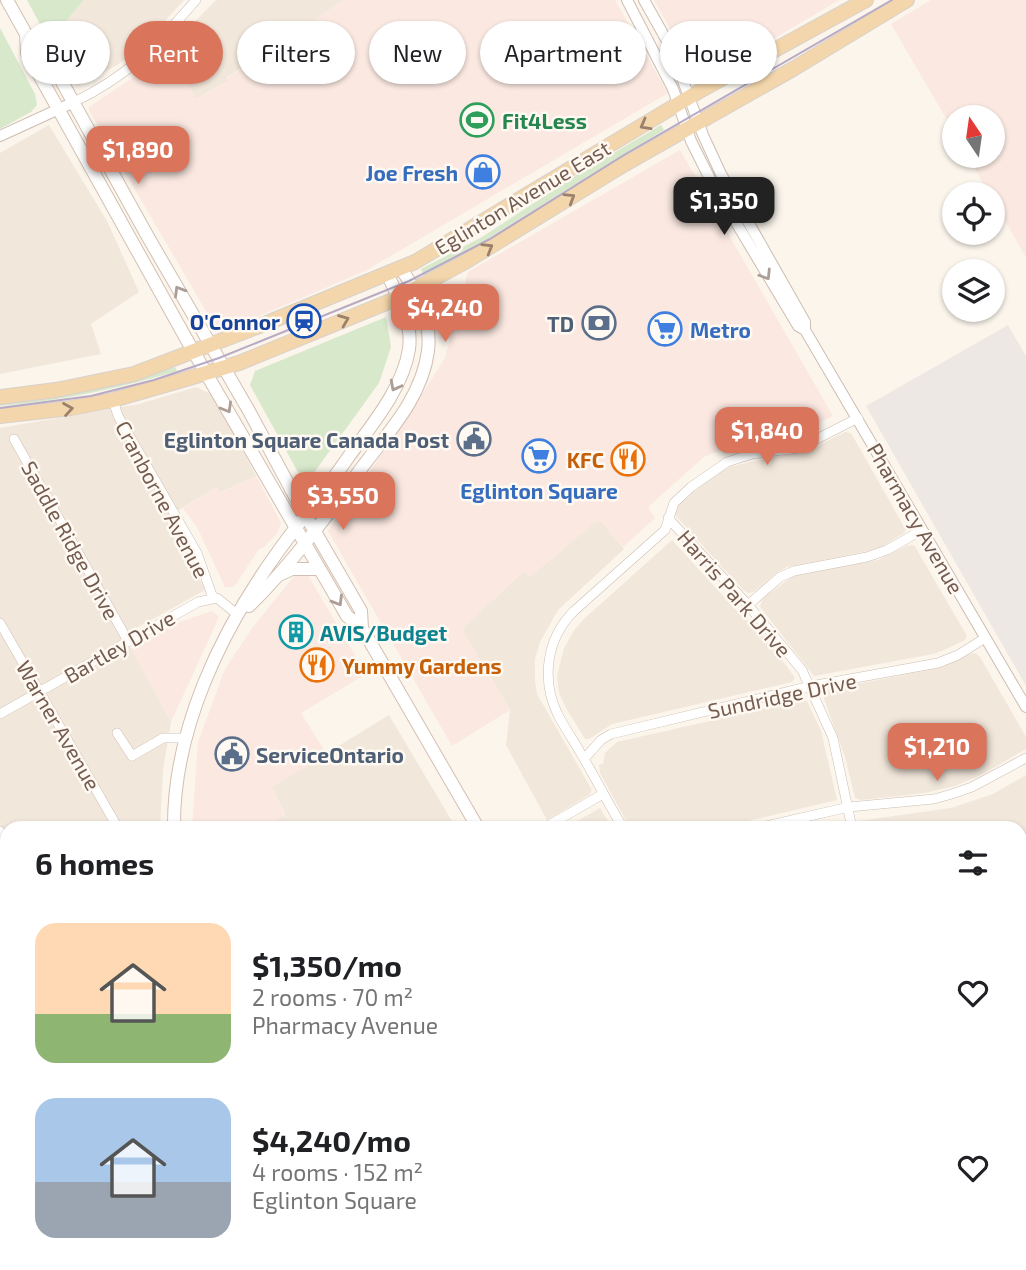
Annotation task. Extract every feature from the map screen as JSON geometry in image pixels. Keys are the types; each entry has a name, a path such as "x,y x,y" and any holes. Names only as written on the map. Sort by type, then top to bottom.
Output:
{"main road":[{"path":"7,0 21,25"},
{"name":"Eglinton Avenue East","path":"0,397 56,390 124,376 415,262 684,101 866,0"},
{"name":"Eglinton Avenue East","path":"0,416 113,400 206,373 398,298 907,0"},
{"path":"45,84 193,351 319,569 347,616 362,628 474,821"},
{"path":"62,84 361,611 362,628"},
{"path":"238,615 305,544 396,424 413,396 422,376 429,335 415,290 394,270"},
{"path":"174,821 177,779 186,737 198,701 238,615 256,585 367,431 392,393 404,367 410,337 398,298 394,270"},
{"path":"292,490 311,492 325,489"},
{"path":"328,554 327,527 334,506"},
{"path":"275,576 292,569 319,569"}],"street":[{"path":"0,136 72,103 135,65 156,46 196,0"},
{"name":"Pharmacy Avenue","path":"627,0 673,89 684,101"},
{"name":"Pharmacy Avenue","path":"644,0 671,48 684,101 710,179 798,326 805,330 858,418 1026,707"},
{"name":"Cranborne Avenue","path":"113,400 118,416 197,553 213,598"},
{"path":"619,821 558,715 549,692 547,673 552,643 564,621 665,530 674,503 691,487 727,462 752,454 799,448 858,418"},
{"name":"Saddle Ridge Drive","path":"14,439 128,641"},
{"name":"Harris Park Drive","path":"668,518 748,604 802,670 833,738 851,821"},
{"path":"748,604 780,578 794,571 867,557 887,550 922,530"},
{"path":"213,598 238,615"},
{"name":"Bartley Drive","path":"0,714 198,602 213,598"},
{"name":"Warner Avenue","path":"0,622 114,821"},
{"name":"Sundridge Drive","path":"584,759 601,740 611,734 811,686 938,663 958,655 985,638"},
{"path":"117,733 132,756 163,738 186,737"},
{"path":"788,821 849,807 933,799 952,794 972,787 1026,758"},
{"path":"556,821 603,794"}],"shaded area":[{"path":"84,0 184,0 165,21 124,21 124,60 110,69 110,21 66,21"},
{"path":"216,0 343,0 314,21 237,21 237,71 227,77 228,81 223,84 223,21 195,21"},
{"path":"343,0 615,0 627,21 480,21 480,84 646,84 646,54 660,79 660,84 663,84 668,93 365,271 219,333 89,107 124,84 188,84 197,99 228,81 227,78 237,72 237,84 355,84 355,21 314,21"},
{"path":"654,0 839,0 777,37 777,21 666,21"},
{"path":"931,0 1026,0 1026,257 1005,221 1005,182 983,182 974,168 1005,168 1005,105 942,105 942,111 891,24"},
{"path":"187,84 223,84 196,99"},
{"path":"49,125 107,221 139,292 91,324 101,354 0,374 0,153"},
{"path":"680,150 833,416 798,432 752,440 705,456 648,507 655,518 623,547 602,522 595,522 530,577 524,571 462,629 510,710 452,746 328,531 406,420 445,358 468,272"},
{"path":"1008,325 1026,356 1026,686 866,406"},
{"path":"196,387 213,395 256,476 219,493 217,487 167,517 205,590 124,635 171,722 163,770 160,821 0,821 0,428 139,404"},
{"path":"845,432 851,433 906,530 883,546 787,567 754,592 748,593 675,515 677,507 697,489 729,467 811,449"},
{"path":"256,476 281,523 277,533 259,549 236,584 233,587 225,587 198,529 183,508 217,487 220,493"},
{"path":"595,522 602,522 624,549 558,610 540,642 535,659 537,694 592,790 589,795 547,820 506,745 510,710 462,629 524,571 530,577"},
{"path":"672,540 737,611 765,636 795,678 792,682 612,724 585,739 559,693 557,676 564,648 584,619"},
{"path":"914,545 967,636 965,640 944,650 814,676 760,607 763,598 793,576 878,560 906,546"},
{"path":"306,572 366,674 301,713 327,755 272,787 285,815 274,821 192,821 198,742 225,669 253,627 296,574"},
{"path":"212,611 219,617 171,722 131,649 177,623"},
{"path":"972,653 980,657 1026,737 1026,749 981,775 955,786 925,793 861,800 855,798 845,757 824,699 827,690 943,667"},
{"path":"807,701 821,731 837,800 748,821 626,821 600,773 599,765 603,764 605,753 617,742"},
{"path":"389,715 452,821 274,821 285,814 272,787"},
{"path":"1026,775 1026,821 858,821 951,808 993,794"},
{"path":"600,808 608,821 577,821"}],"green space":[{"path":"27,0 84,0 66,21 38,21"},
{"path":"0,28 21,68 21,84 30,84 37,105 31,112 0,129"},
{"path":"661,125 664,130 485,240 486,243 424,276 421,269 482,237 578,174"},
{"path":"386,317 391,347 379,383 305,485 250,385 255,371"},
{"path":"175,367 177,371 112,388 46,401 0,406 0,402 139,378"}],"tram line":[{"path":"0,408 91,396 154,380 219,358 409,281 490,239 624,155 892,0"}],"place":[{"name":"Fit4Less","path":"477,120"},
{"name":"Joe Fresh","path":"483,172"},
{"name":"O'Connor","path":"304,321"},
{"name":"TD","path":"599,323"},
{"name":"Metro","path":"665,329"},
{"name":"Eglinton Square Canada Post","path":"474,439"},
{"name":"Eglinton Square","path":"539,456"},
{"name":"KFC","path":"628,459"},
{"name":"AVIS/Budget","path":"296,632"},
{"name":"Yummy Gardens","path":"317,665"},
{"name":"ServiceOntario","path":"232,754"}]}
